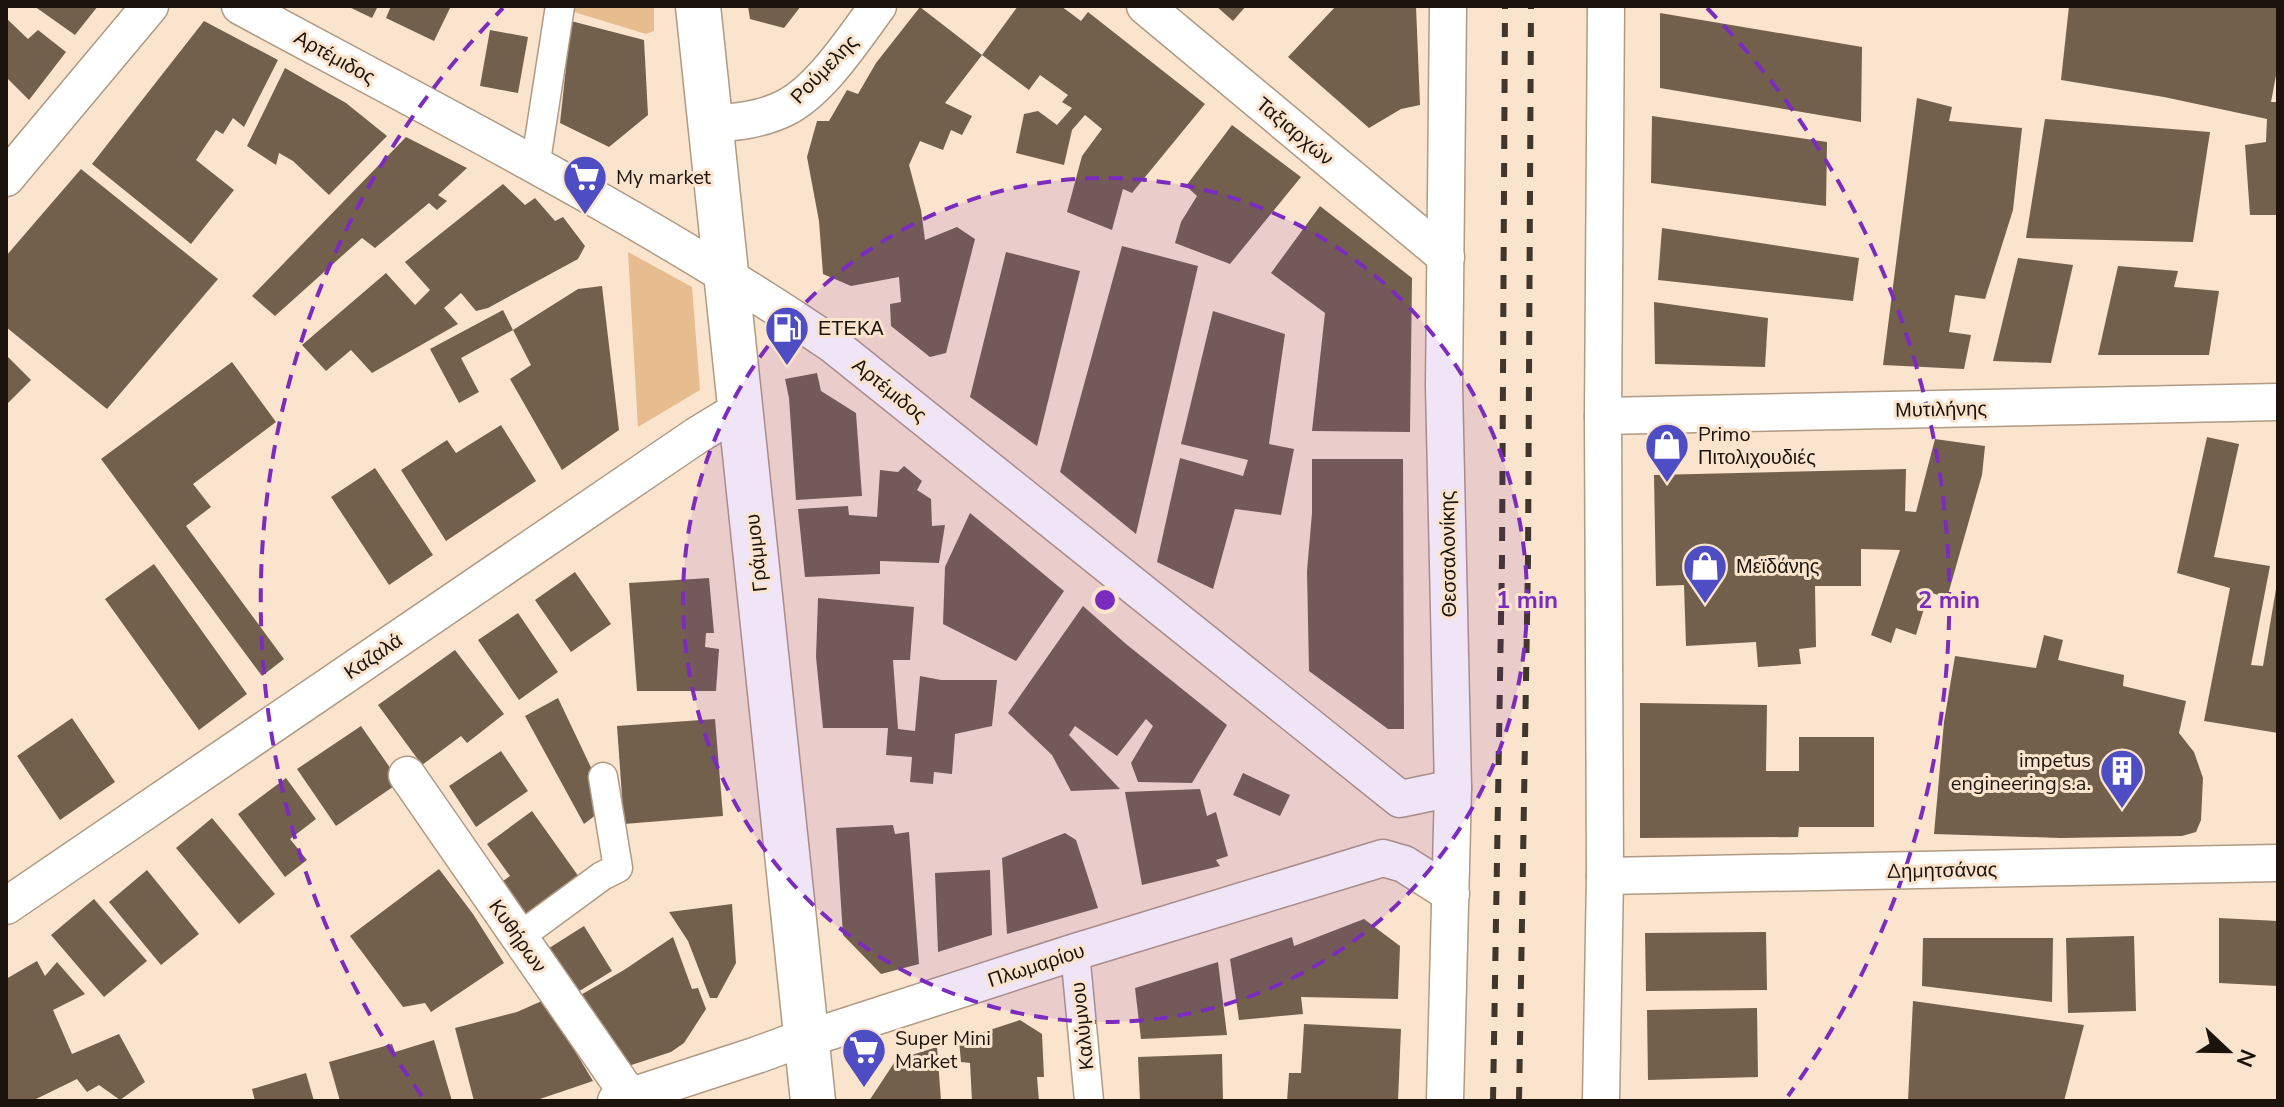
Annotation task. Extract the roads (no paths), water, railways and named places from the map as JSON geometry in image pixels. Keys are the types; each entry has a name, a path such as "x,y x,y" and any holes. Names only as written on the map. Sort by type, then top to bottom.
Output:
{"street":[{"path":"6,178 150,6"},
{"name":"Αρτέμιδος","path":"240,6 686,249 728,275 832,344 1400,799 1453,788"},
{"path":"535,167 560,6"},
{"name":"Γράμμου","path":"698,6 813,1101"},
{"name":"Ρούμελης","path":"711,124 744,122 787,107 827,71 878,6"},
{"name":"Ταξιαρχών","path":"1145,6 1446,257"},
{"name":"Θεσσαλονίκης","path":"1445,1101 1453,788 1444,402 1448,6"},
{"path":"1601,1101 1605,876 1603,416 1606,6"},
{"name":"Μυτιλήνης","path":"1603,416 2278,402"},
{"name":"Καζαλά","path":"6,906 696,436 742,408"},
{"name":"Κυθήρων","path":"407,775 519,937 623,1099"},
{"path":"519,937 602,876 618,868 603,777"},
{"name":"Πλωμαρίου","path":"623,1099 806,1037 1383,858 1404,864 1451,894"},
{"name":"Δημητσάνας","path":"1605,876 2278,863"},
{"name":"Καλύμνου","path":"1075,952 1089,1101"}],"railway":[{"path":"1493,1101 1502,559 1505,6"},
{"path":"1519,1101 1528,560 1531,6"}],"place":[{"name":"My market","path":"585,216"},
{"name":"ΕΤΕΚΑ","path":"787,367"},
{"name":"Primo Πιτολιχουδιές","path":"1667,484"},
{"name":"Μεϊδάνης","path":"1705,605"},
{"name":"impetus engineering s.a.","path":"2122,810"},
{"name":"Super Mini Market","path":"864,1089"}]}
